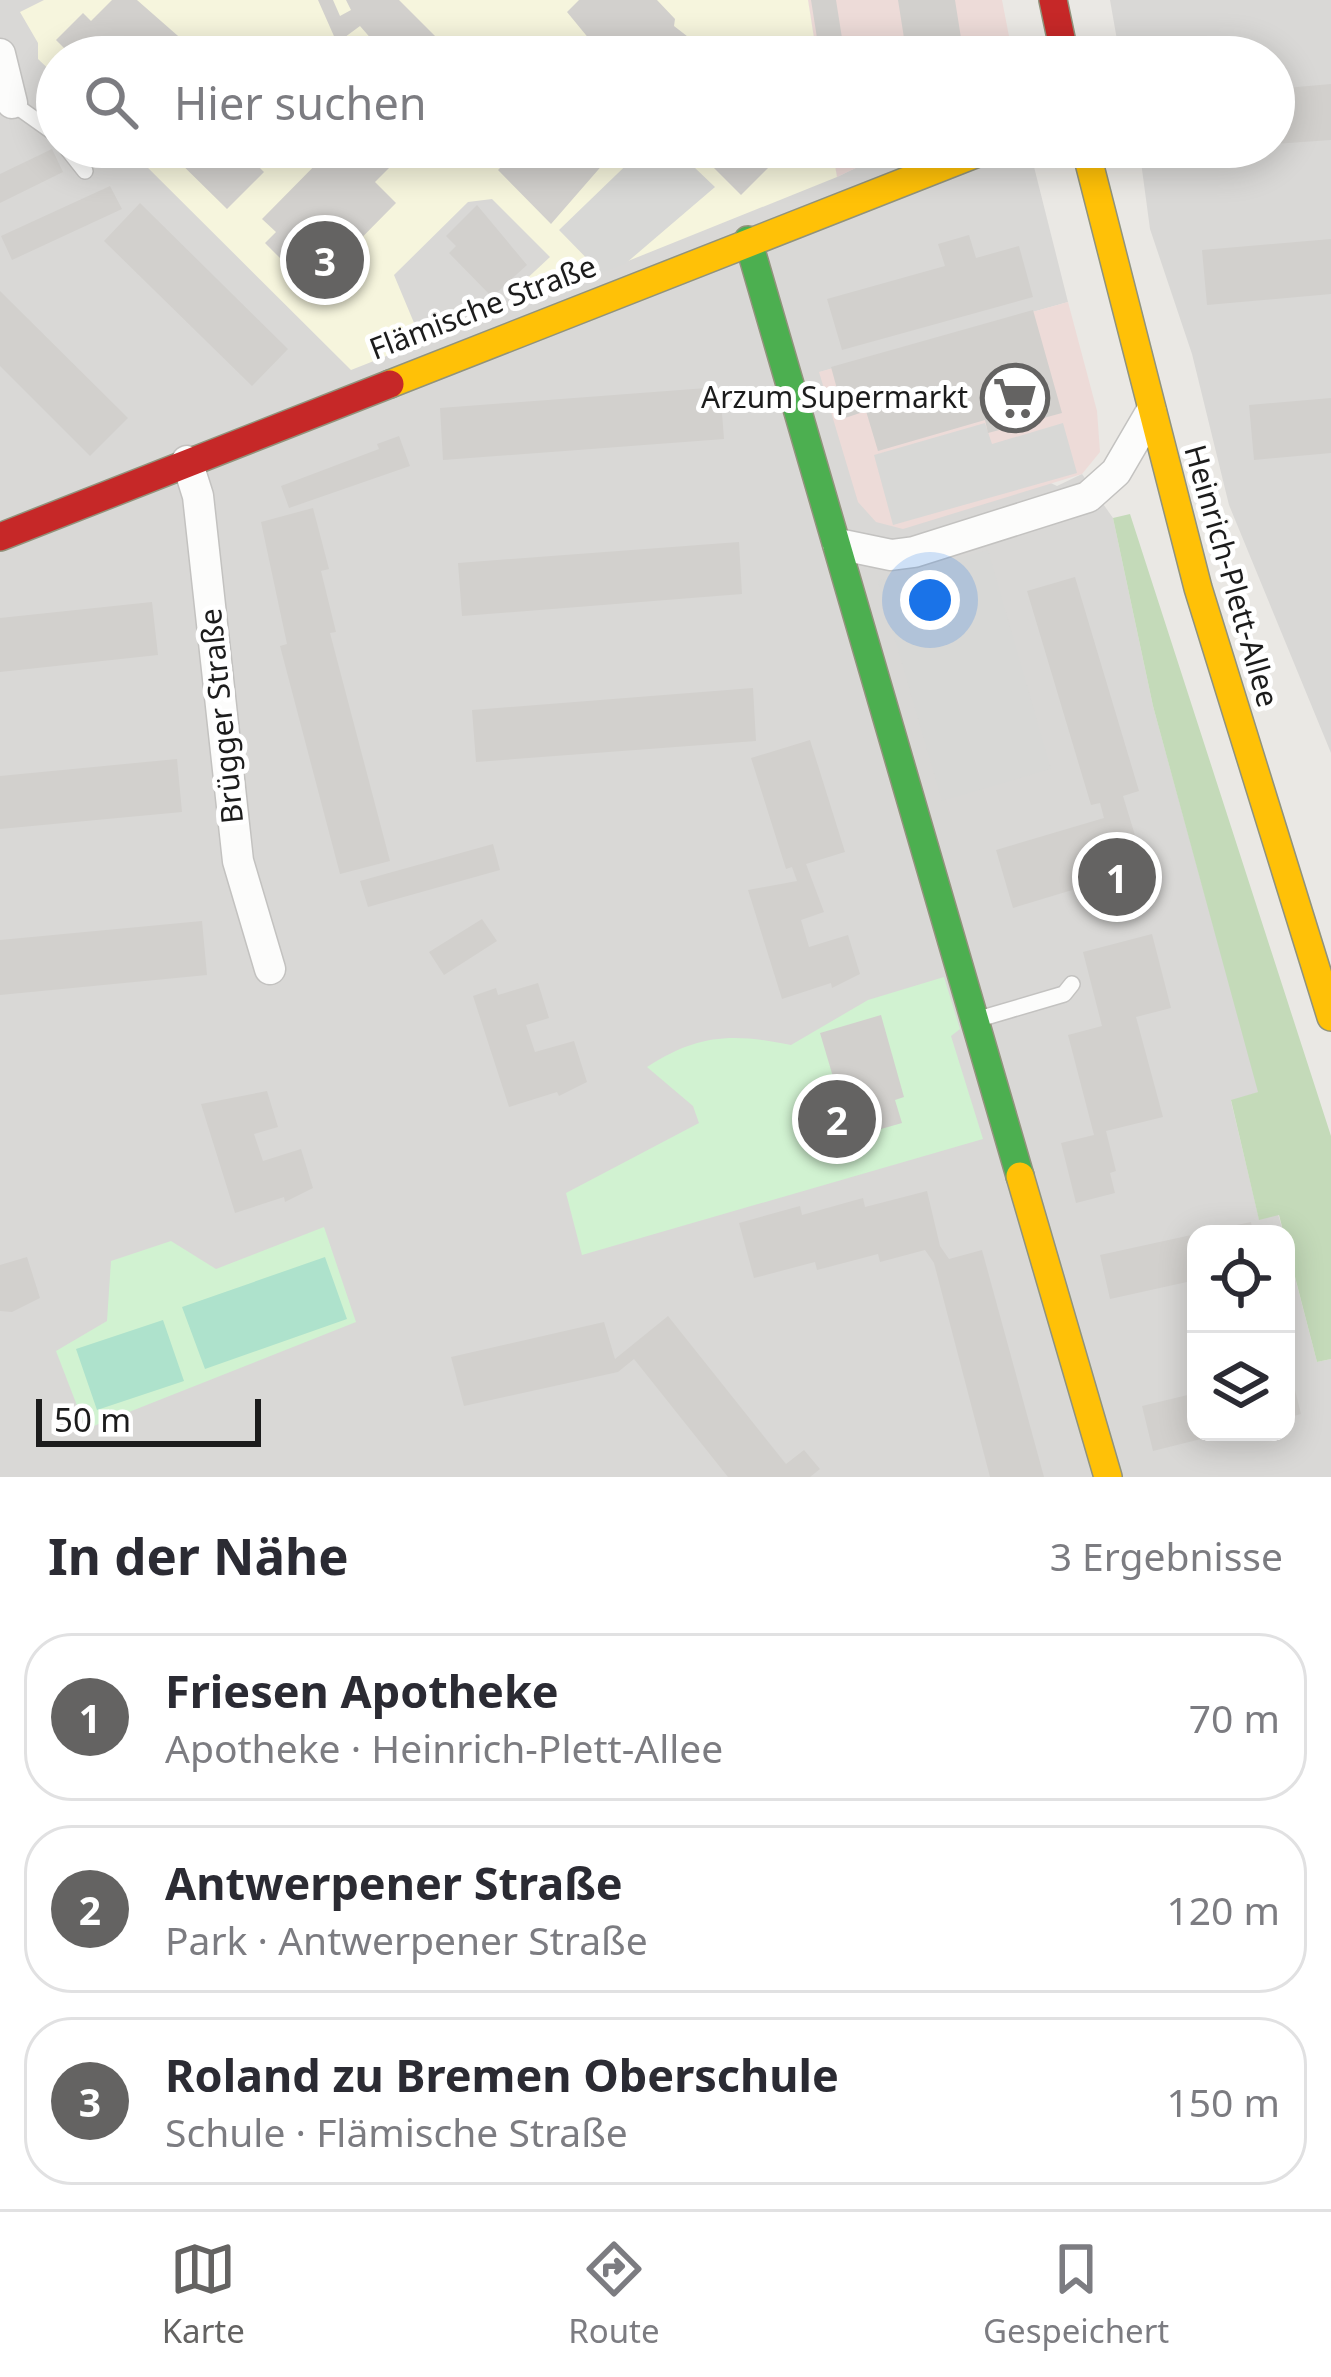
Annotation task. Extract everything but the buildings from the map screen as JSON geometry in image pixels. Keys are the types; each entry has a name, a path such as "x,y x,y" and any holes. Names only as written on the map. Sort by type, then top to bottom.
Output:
{"street":[{"path":"1054,0 1061,36"},
{"path":"0,54 12,103"},
{"name":"Flämische Straße","path":"0,537 938,168"},
{"name":"Heinrich-Plett-Allee","path":"1089,168 1198,588 1331,1018"},
{"path":"748,240 1108,1477"},
{"path":"838,544 891,554 914,552 1088,497 1116,472 1151,412"},
{"name":"Brügger Straße","path":"187,460 198,496 238,862 270,969"}],"lane":[{"path":"12,103 36,120"},
{"path":"976,1020 1042,1003 1064,994 1072,985"}],"shaded area":[{"path":"0,0 808,0 814,36 36,36 36,168 836,168 837,177 856,168 1034,168 1068,302 820,372 1057,486 1082,474 1113,518 1153,706 1259,1092 1231,1101 1259,1219 1278,1214 1281,1225 1187,1225 1187,1441 1295,1441 1295,1278 1317,1362 1331,1359 1331,1477 0,1477"},
{"path":"44,0 808,0 814,36 36,40 20,12"},
{"path":"808,0 1002,0 1009,36 814,36"},
{"path":"1110,0 1331,0 1331,753 1229,505 1192,354 1150,229 1142,168 1295,168 1295,36 1116,36"},
{"path":"148,168 836,168 837,177 516,306 521,284 550,257 492,199 468,202 394,275 422,342 351,370"},
{"path":"623,168 695,168 715,187 625,264 601,273 559,230"},
{"path":"836,168 856,168 837,177"},
{"path":"1068,302 1097,411 1100,452 1082,474 903,529 876,522 858,502 819,372"},
{"path":"985,423 992,444 1063,423 1077,473 893,525 874,455"},
{"path":"1130,514 1331,1136 1331,1359 1317,1362 1295,1277 1295,1225 1282,1225 1279,1215 1259,1220 1231,1100 1258,1092 1153,706 1113,518"},
{"path":"988,550 1051,769 942,801 878,581"}],"green space":[{"path":"944,977 960,1029 951,1036 983,1139 582,1255 566,1193 699,1123 693,1106 647,1067 683,1048 716,1039 791,1045 868,1000"},
{"path":"324,1227 356,1322 86,1429 56,1351 107,1321 111,1261 171,1241 216,1269"},
{"path":"325,1257 347,1319 205,1369 182,1307"},
{"path":"163,1320 184,1381 97,1410 76,1349"}],"traffic: fast":[{"path":"748,240 1020,1176"}],"traffic: slow":[{"path":"390,384 940,168"},
{"path":"1090,168 1198,588 1331,1017"},
{"path":"1020,1176 1108,1477"}],"traffic: jam":[{"path":"1053,0 1061,36"},
{"path":"0,537 390,384"}],"place":[{"name":"Roland zu Bremen Oberschule","path":"325,260"},
{"name":"Arzum Supermarkt","path":"1015,398"},
{"name":"Friesen Apotheke","path":"1117,877"},
{"name":"Antwerpener Straße","path":"837,1119"}]}
